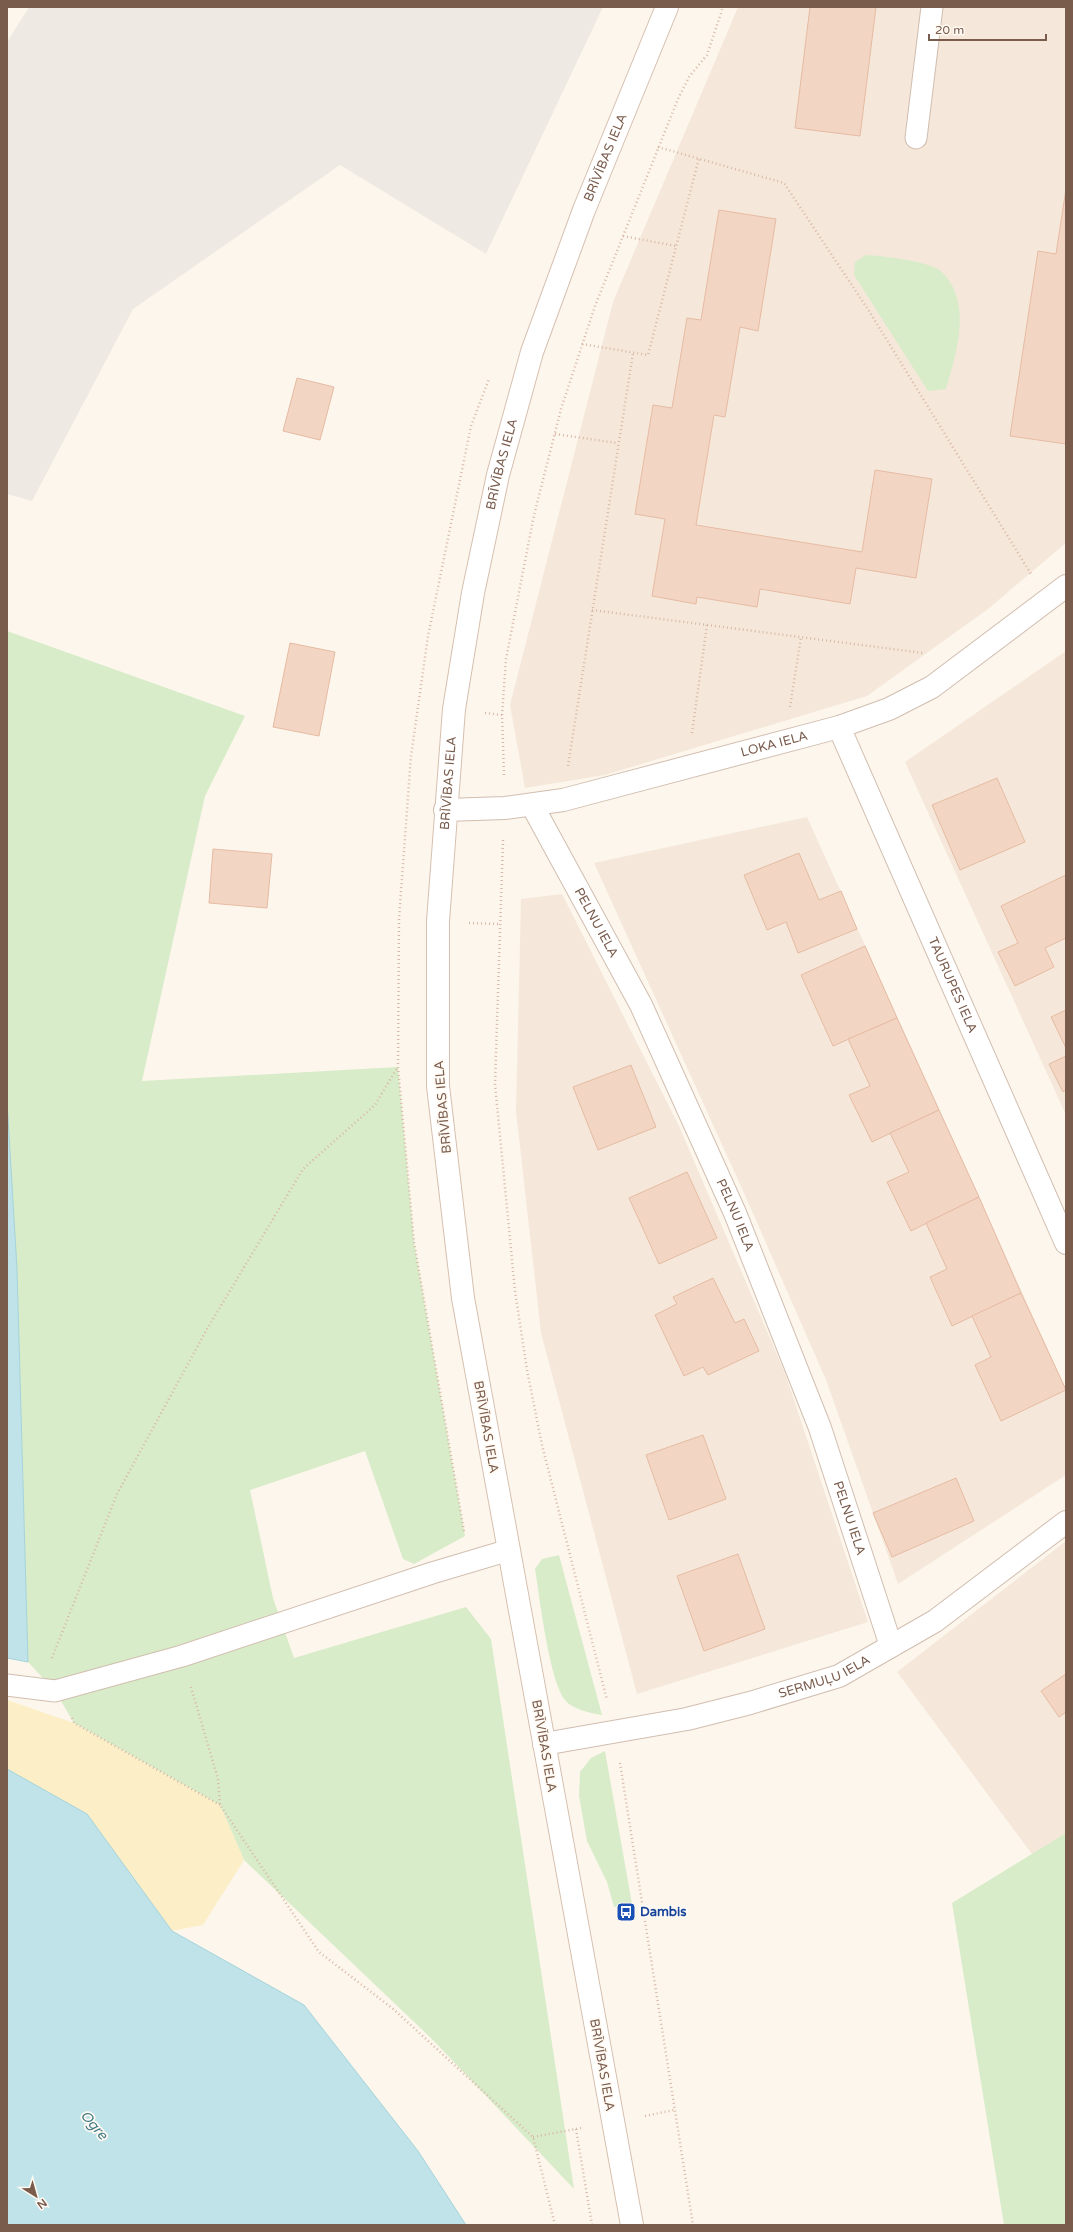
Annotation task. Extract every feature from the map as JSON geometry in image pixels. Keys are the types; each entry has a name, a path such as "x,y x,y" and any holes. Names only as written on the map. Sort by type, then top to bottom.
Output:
{"street":[{"name":"BRĪVĪBAS IELA","path":"632,2225 463,1298 438,1086 438,921 445,810 454,709 473,594 498,475 532,352 578,225 667,7"},
{"name":"LOKA IELA","path":"445,810 505,808 563,800 839,727 889,709 932,688 1066,586"},
{"name":"TAURUPES IELA","path":"839,727 1066,1243"},
{"name":"PELNU IELA","path":"532,805 641,1005 735,1213 820,1428 891,1646"},
{"name":"SERMUĻU IELA","path":"544,1744 614,1730 687,1719 750,1704 839,1676 935,1621 1066,1522"}],"lane":[{"path":"916,138 932,7"},
{"path":"7,1685 55,1691 182,1656 432,1573 509,1550"}],"path":[{"path":"693,2225 614,1730 542,1445 527,1370 514,1290 495,1084 505,808 502,715 506,659 534,516 555,434 595,306 658,147 686,83 707,55 723,7"},
{"path":"658,147 784,184 869,311 1048,601"},
{"path":"582,344 648,355 698,158"},
{"path":"622,236 676,246"},
{"path":"563,800 617,443 633,353"},
{"path":"555,434 617,443"},
{"path":"592,610 971,659"},
{"path":"688,768 707,625"},
{"path":"785,742 800,637"},
{"path":"465,1536 414,1242 398,1067 375,1105 303,1169 203,1336 117,1494 52,1659 55,1691 74,1723 220,1805 319,1952 392,2008 533,2137 555,2225"},
{"path":"189,1682 218,1779 220,1805"},
{"path":"576,2129 592,2225"}],"shaded area":[{"path":"29,7 603,7 486,254 340,165 133,309 32,501 7,494 7,42"},
{"path":"738,7 1066,7 1066,543 988,609 867,696 605,775 525,788 510,705 613,302"},
{"path":"1066,651 1066,1115 905,762"},
{"path":"807,817 1066,1389 1066,1475 898,1584 826,1380 744,1193 594,863"},
{"path":"562,894 679,1126 785,1373 868,1622 637,1694 541,1333 516,1111 521,899"},
{"path":"1066,1541 1066,1900 897,1672"}],"green space":[{"path":"866,255 927,264 941,271 951,283 957,297 960,312 960,328 958,344 946,389 928,391 854,275 855,262"},
{"path":"7,631 245,716 205,796 142,1081 398,1067 414,1242 465,1536 414,1564 403,1559 365,1451 250,1490 273,1598 294,1658 466,1607 491,1639 574,2189 433,2040 244,1860 220,1805 74,1723 55,1691 28,1662 17,1269 7,1101"},
{"path":"559,1555 602,1715 582,1710 568,1703 559,1690 554,1675 546,1638 535,1569 542,1559"},
{"path":"605,1751 632,1904 614,1907 607,1882 587,1841 579,1796 580,1772 591,1758"},
{"path":"1066,1833 1066,2225 1004,2225 952,1903"}],"sand":[{"path":"7,1700 74,1723 220,1805 244,1860 203,1925 172,1931 87,1814 7,1769"}],"water":[{"path":"7,1101 17,1269 28,1662 7,1658"},
{"name":"Ogre","path":"7,1769 87,1814 172,1931 304,2005 418,2151 466,2225 7,2225"}],"building":[{"path":"810,7 876,7 860,136 795,128"},
{"path":"1066,189 1066,444 1010,436 1038,251 1056,254"},
{"path":"719,210 776,219 758,331 740,327 725,417 714,415 696,525 862,552 875,470 932,479 916,578 856,568 850,604 760,589 757,607 697,597 696,604 652,596 665,519 635,514 653,405 672,408 687,318 701,320"},
{"path":"297,378 334,387 320,440 283,431"},
{"path":"290,643 335,652 319,736 273,727"},
{"path":"997,778 1025,842 960,870 932,805"},
{"path":"213,849 272,854 267,908 209,903"},
{"path":"799,853 819,900 841,891 857,929 798,953 786,922 767,930 744,875"},
{"path":"1066,875 1066,938 1045,948 1054,967 1015,986 998,952 1018,943 1001,906"},
{"path":"865,946 897,1018 833,1046 801,975"},
{"path":"1066,1010 1066,1048 1051,1017"},
{"path":"897,1018 939,1110 872,1142 849,1095 870,1086 848,1039"},
{"path":"1066,1056 1066,1090 1063,1092 1049,1064"},
{"path":"631,1065 656,1127 598,1150 573,1087"},
{"path":"939,1110 979,1197 911,1231 887,1182 909,1172 890,1133"},
{"path":"687,1172 717,1238 659,1264 629,1198"},
{"path":"979,1197 1021,1293 952,1326 930,1277 947,1269 926,1223"},
{"path":"713,1278 735,1323 744,1319 759,1351 708,1375 703,1367 684,1376 655,1315 677,1304 673,1297"},
{"path":"1021,1293 1066,1390 1001,1421 975,1365 991,1357 972,1316"},
{"path":"703,1435 726,1499 669,1520 646,1455"},
{"path":"956,1478 974,1521 892,1557 873,1513"},
{"path":"738,1554 765,1629 704,1651 677,1576"},
{"path":"1066,1674 1066,1712 1059,1717 1041,1691"}],"place":[{"name":"Dambis","path":"626,1912"}]}
